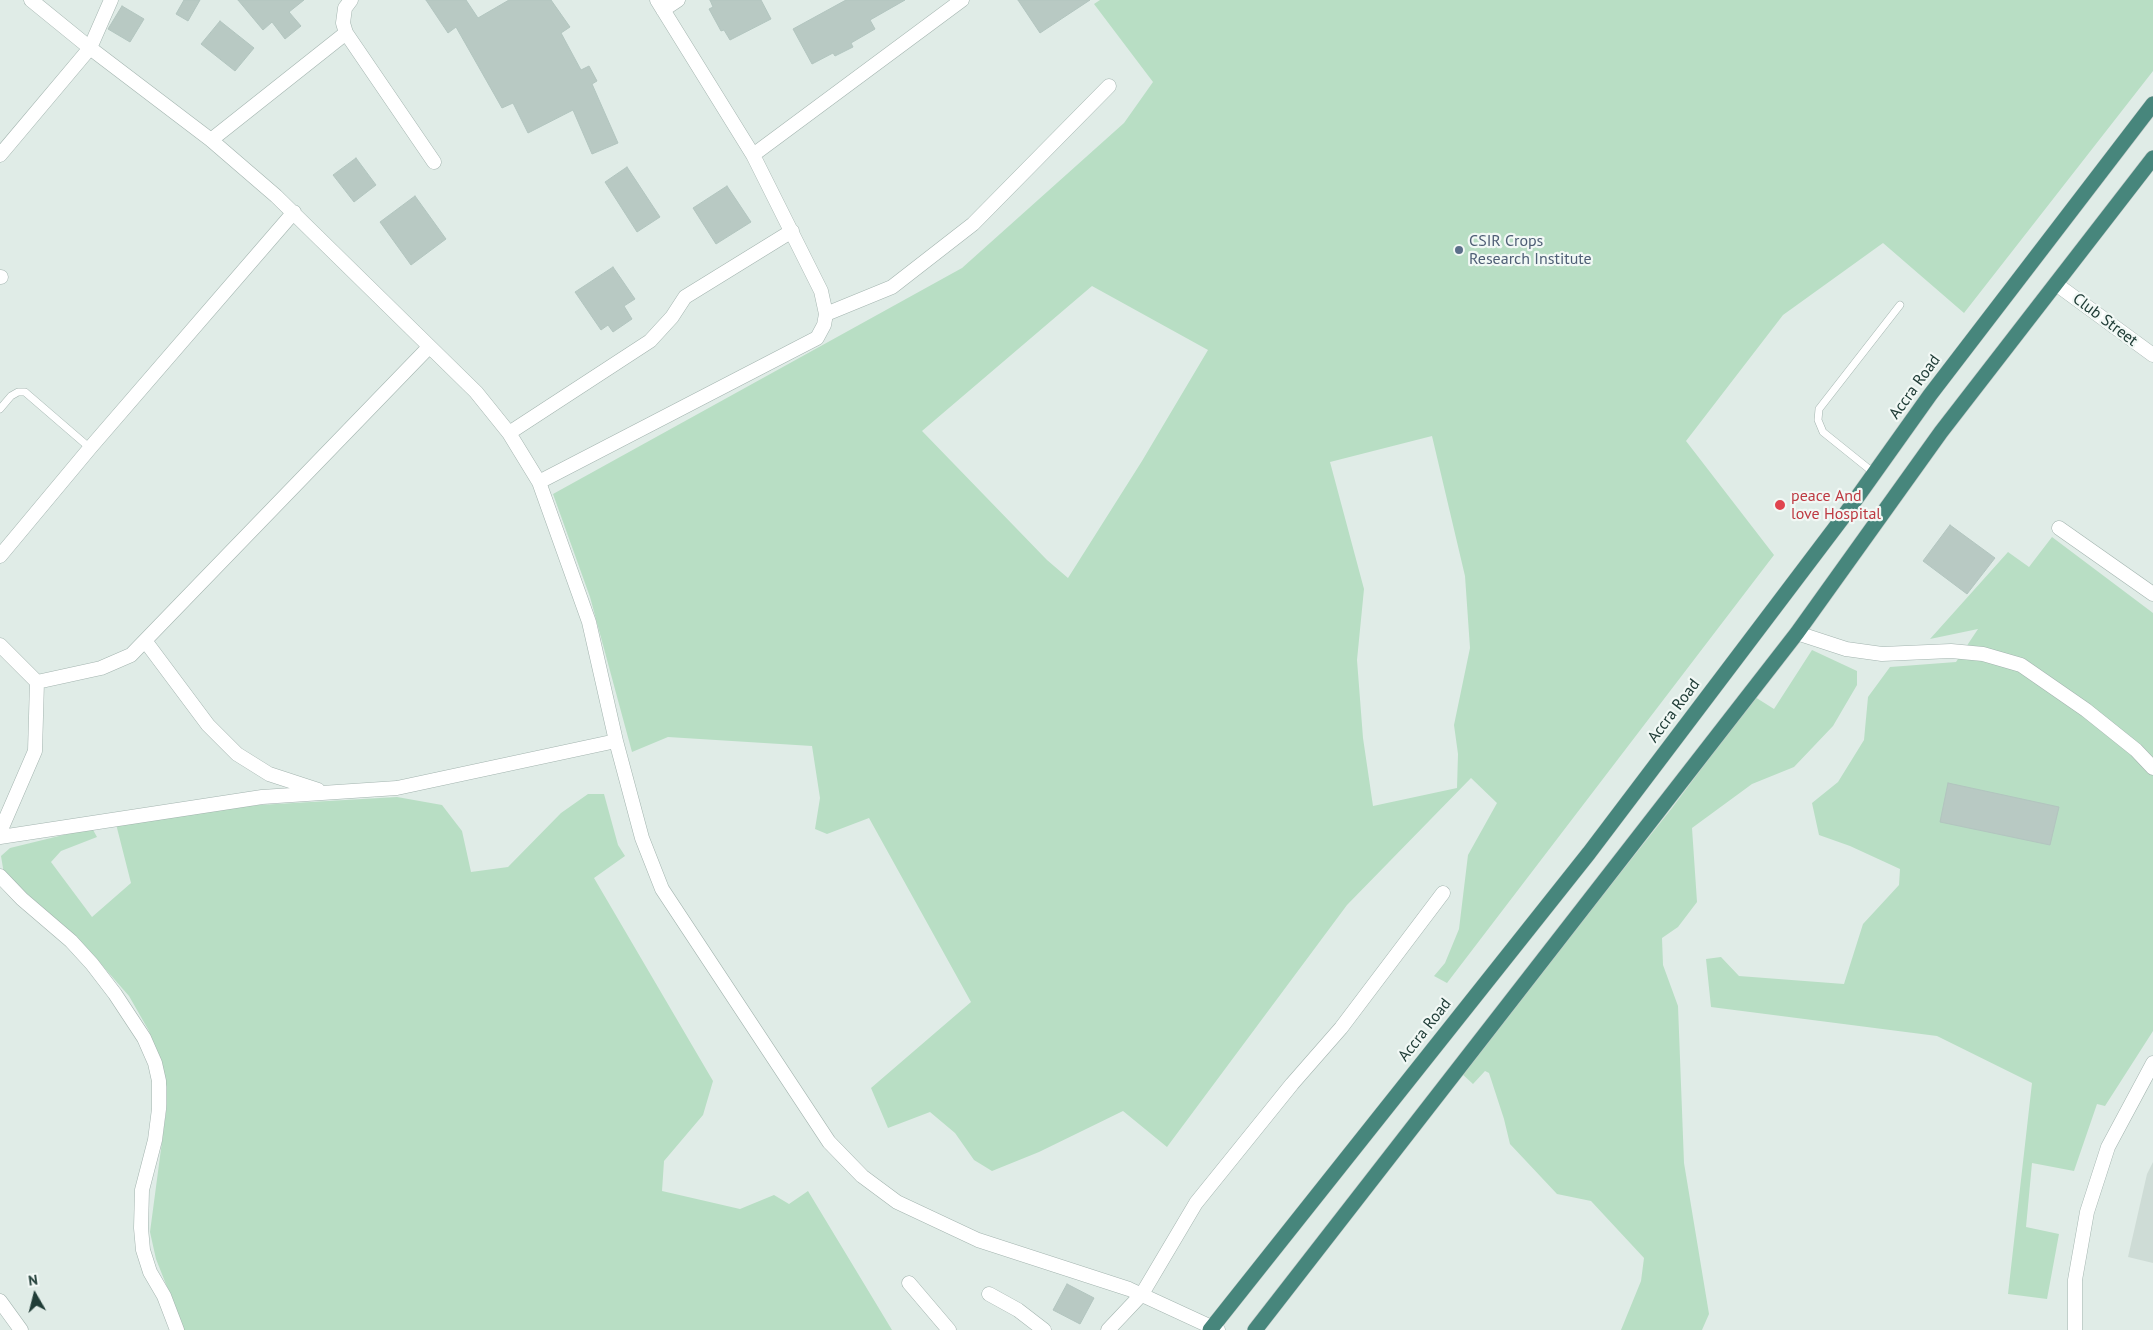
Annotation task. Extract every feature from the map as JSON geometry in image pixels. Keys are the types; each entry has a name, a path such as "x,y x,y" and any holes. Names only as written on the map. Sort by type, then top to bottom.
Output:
{"highway":[{"name":"Accra Road","path":"1214,1329 1588,852 1841,520 1930,395 2153,104"},
{"path":"1255,1330 1797,633 1941,432 2153,158"}],"street":[{"path":"31,0 90,48 212,140 294,212 476,392 509,433 539,482 589,622 616,742 642,838 662,889 829,1142 862,1176 897,1202 978,1240 1142,1294 1214,1329"},
{"path":"0,155 90,48 111,0"},
{"path":"351,0 344,8 343,23 346,34 434,162"},
{"path":"539,482 817,338 824,325 826,314 820,291 792,231 753,155 660,5 678,0"},
{"path":"753,155 962,0"},
{"path":"212,140 346,34"},
{"path":"826,314 892,287 961,233 985,212 1110,86"},
{"path":"0,556 90,448 294,212"},
{"path":"509,433 650,341 672,317 685,297 792,231"},
{"name":"Club Street","path":"2056,284 2153,356"},
{"path":"37,682 102,668 131,655 146,642 429,347"},
{"path":"2059,528 2153,594"},
{"path":"1797,633 1846,649 1882,654 1951,651 1983,654 2021,665 2086,710 2136,750 2153,768"},
{"path":"146,642 208,725 237,754 269,774 324,792"},
{"path":"0,645 37,682 35,750 0,832"},
{"path":"0,837 262,797 397,788 616,742"},
{"path":"0,876 22,899 72,941 92,964 115,994 144,1038 155,1063 159,1081 159,1108 154,1140 142,1190 141,1228 143,1250 150,1272 164,1296 177,1330"},
{"path":"1108,1330 1142,1294 1196,1203 1292,1084 1341,1028 1443,894"},
{"path":"2075,1330 2075,1280 2087,1212 2108,1147 2153,1063"},
{"path":"910,1282 943,1328"},
{"path":"989,1294 1018,1310 1044,1330"},
{"path":"0,1301 21,1330"}],"lane":[{"path":"1874,474 1823,432 1818,420 1819,409 1900,305"},
{"path":"0,409 11,396 18,392 25,392 90,448"}],"shaded area":[{"path":"2153,1162 2153,1263 2128,1257 2147,1174"}],"green space":[{"path":"1100,0 2153,0 2153,71 1964,313 1883,243 1783,315 1686,441 1774,555 1447,983 1434,976 1445,963 1459,929 1468,855 1497,803 1471,778 1347,905 1167,1147 1123,1111 1039,1152 992,1171 974,1160 955,1133 930,1112 888,1128 871,1088 971,1002 869,818 827,834 815,829 820,798 812,746 668,737 632,752 590,597 553,494 962,268 1124,123 1153,82 1094,4","holes":["1092,286 1208,350 1142,461 1068,578 1047,560 922,431","1432,436 1465,576 1470,648 1454,725 1458,754 1457,788 1373,806 1363,738 1357,660 1364,589 1330,462"]},
{"path":"2052,537 2153,613 2153,1031 2105,1106 2097,1104 2074,1171 2032,1163 2026,1227 2059,1234 2047,1299 2008,1294 2032,1083 1937,1036 1711,1007 1706,959 1721,957 1739,976 1844,984 1863,924 1899,885 1900,869 1850,846 1819,835 1812,803 1838,782 1864,740 1868,697 1890,667 1956,662 1978,629 1930,639 2008,552 2029,567"},
{"path":"1812,650 1857,671 1857,685 1833,726 1794,767 1752,784 1692,828 1697,902 1678,927 1662,938 1663,965 1678,1006 1684,1163 1709,1314 1702,1330 1621,1330 1641,1281 1644,1258 1591,1201 1557,1194 1510,1144 1489,1073 1485,1071 1473,1084 1461,1073 1672,808 1755,697 1774,709"},
{"path":"588,794 604,794 618,845 625,856 594,878 713,1081 703,1115 664,1161 662,1191 740,1209 774,1195 789,1204 808,1191 892,1330 184,1330 156,1259 150,1232 167,1104 167,1087 149,1031 129,996 86,947 4,874 1,856 10,848 92,828 97,837 61,851 51,862 92,917 131,883 116,824 242,806 397,797 442,805 462,831 471,872 508,867 561,813"}],"building":[{"path":"184,0 200,0 188,21 176,14"},
{"path":"238,0 304,0 289,12 301,26 285,39 272,22 263,30"},
{"path":"426,0 466,0 478,18 509,0 551,0 570,27 561,33 581,70 589,66 597,81 592,84 618,143 592,154 573,110 528,133 513,103 502,108 456,27 448,33"},
{"path":"710,0 761,0 771,19 730,40 724,30 721,31 709,9 713,7"},
{"path":"846,0 905,0 870,20 875,29 851,43 853,47 835,56 833,53 812,64 793,29"},
{"path":"1018,0 1090,0 1040,33"},
{"path":"122,6 144,19 130,42 108,29"},
{"path":"220,21 254,48 235,71 201,44"},
{"path":"356,158 376,185 354,202 333,175"},
{"path":"627,167 660,217 637,232 605,182"},
{"path":"727,186 751,222 716,244 693,208"},
{"path":"415,196 446,239 411,265 380,222"},
{"path":"613,267 635,299 624,306 632,319 613,332 608,325 601,330 575,292"},
{"path":"1950,525 1995,558 1967,594 1923,561"},
{"path":"1948,783 2059,807 2050,845 1940,822"},
{"path":"1067,1284 1094,1298 1080,1324 1053,1310"}],"place":[{"name":"CSIR Crops Research Institute","path":"1459,250"},
{"name":"peace And love Hospital","path":"1780,505"}]}
